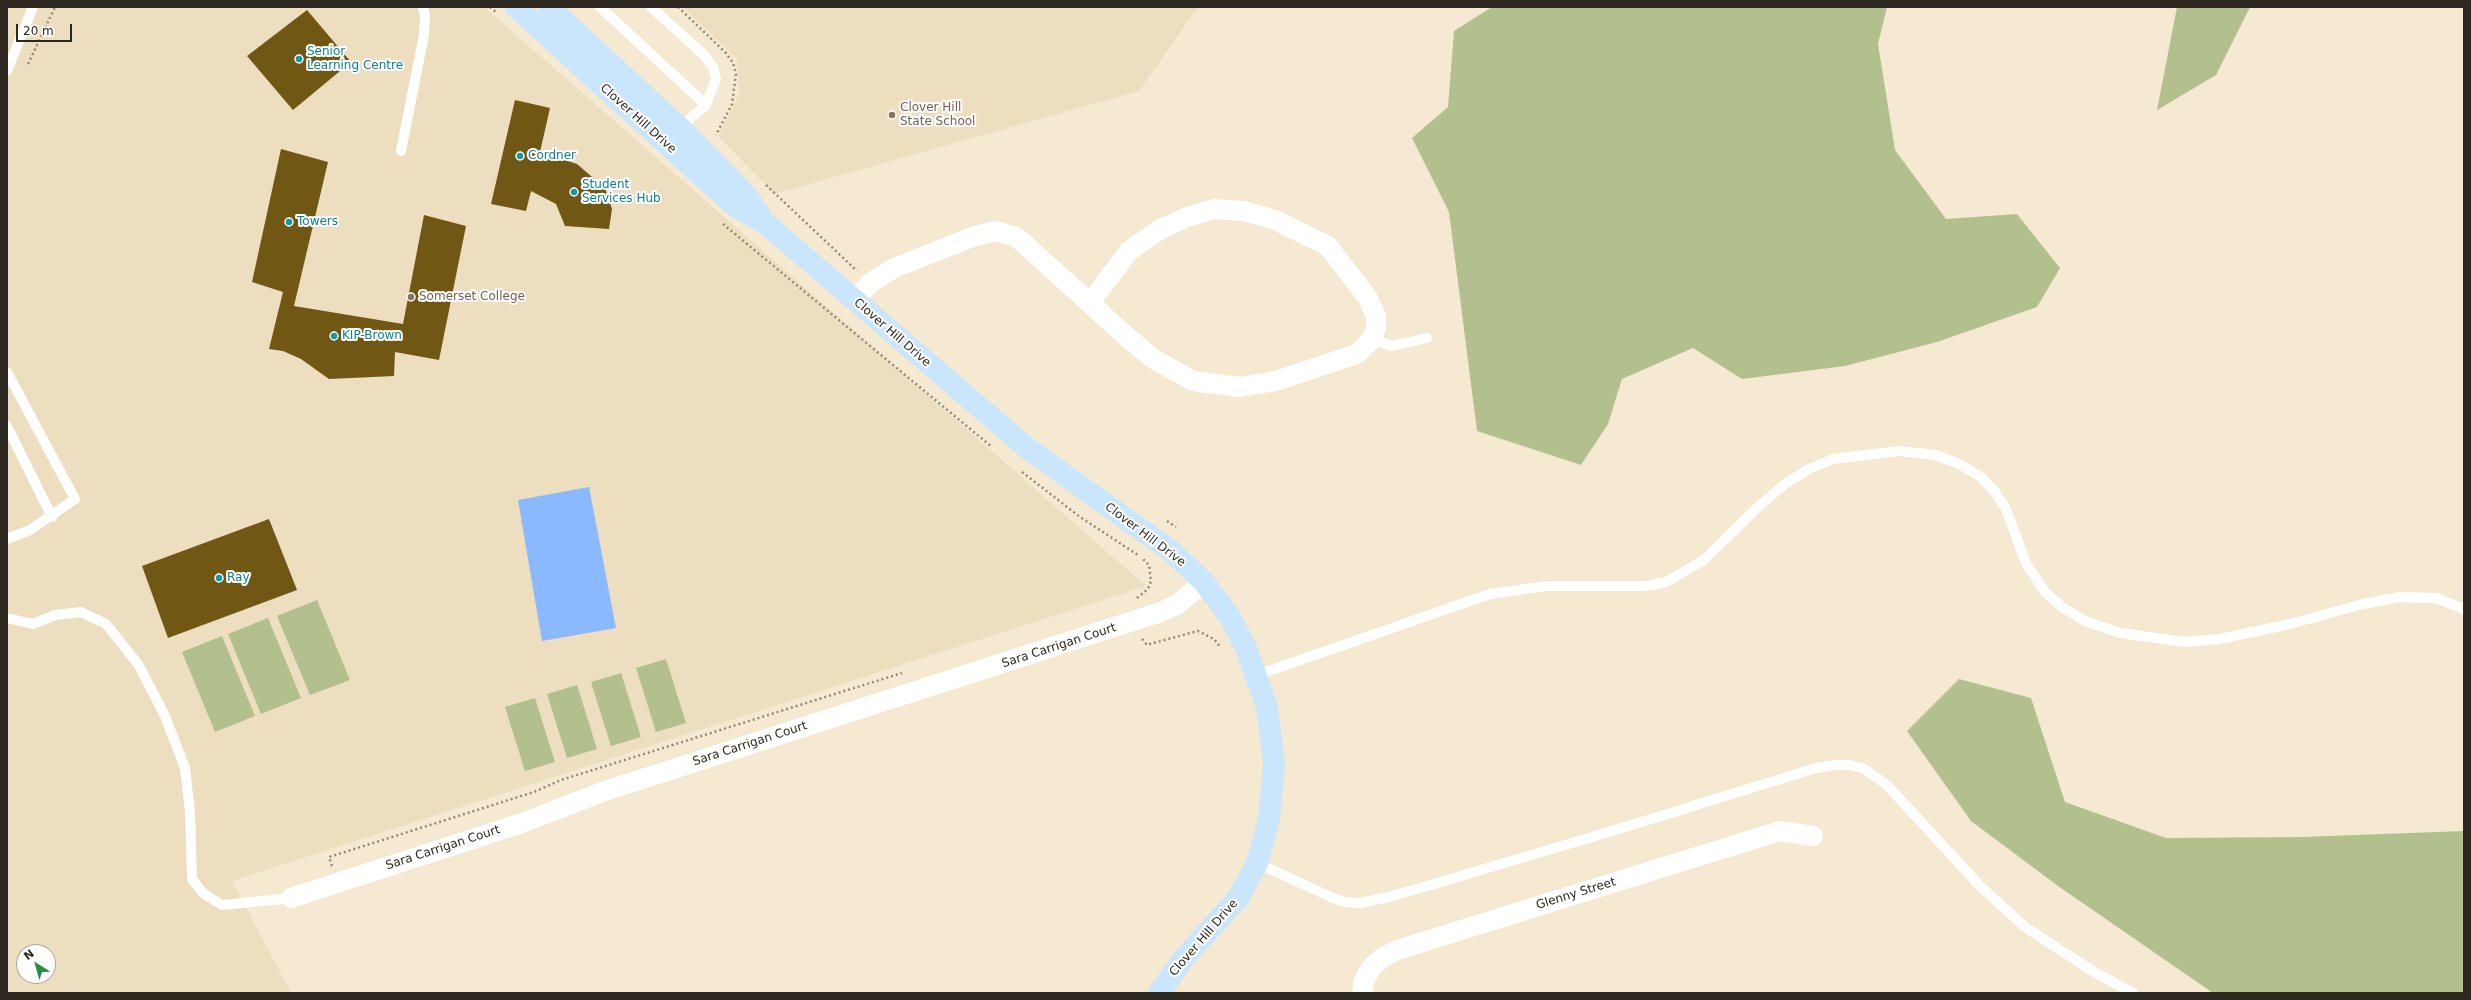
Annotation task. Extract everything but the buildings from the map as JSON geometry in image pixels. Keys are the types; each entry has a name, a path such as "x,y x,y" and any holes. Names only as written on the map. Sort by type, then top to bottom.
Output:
{"street":[{"name":"Clover Hill Drive","path":"549,7 680,128 747,196 765,223"},
{"name":"Clover Hill Drive","path":"508,12 655,135 736,206 765,223 1027,448 1170,551 1204,582 1230,617 1257,675 1267,707 1274,763 1269,819 1257,862 1239,897 1228,912 1184,958 1159,993"},
{"path":"854,300 870,283 894,268 987,232 1003,232 1021,241 1090,303 1152,358 1193,381 1225,387 1254,386 1303,373 1357,354 1372,339 1376,328 1376,316 1372,306 1328,246 1275,220 1244,211 1214,209 1187,217 1159,230 1129,251 1090,303"},
{"name":"Sara Carrigan Court","path":"291,898 336,882 522,823 605,791 1162,612 1178,604 1204,582"},
{"name":"Glenny Street","path":"1362,993 1364,981 1372,968 1382,958 1397,950 1780,831 1813,836"}],"lane":[{"path":"7,71 33,7"},
{"path":"401,151 424,35 425,16 423,7"},
{"path":"600,7 706,104"},
{"path":"651,7 704,55 713,67 716,79 706,104 680,128 670,133 655,135"},
{"path":"1372,339 1392,346 1427,338"},
{"path":"7,372 75,499 52,517 30,530 7,539"},
{"path":"7,426 52,517"},
{"path":"1257,675 1490,594 1546,586 1646,586 1666,582 1704,560 1759,506 1785,484 1809,469 1833,459 1899,452 1936,455 1959,464 1981,478 1995,492 2005,507 2026,563 2045,592 2062,607 2085,621 2120,634 2185,642 2219,639 2400,597 2436,598 2464,609"},
{"path":"7,618 33,624 55,615 81,612 106,624 138,664 165,716 185,768 190,812 192,879 203,893 222,905 291,898"},
{"path":"1257,862 1333,898 1345,902 1360,903 1393,896 1609,832 1816,768 1836,764 1850,765 1863,768 1887,785 1981,887 2025,926 2094,972 2133,993"}],"path":[{"path":"28,64 55,7"},
{"path":"490,7 508,12"},
{"path":"678,7 726,53 733,63 736,74 732,104 717,130 718,140"},
{"path":"761,181 870,283"},
{"path":"719,220 746,245 996,451"},
{"path":"1021,470 1080,517 1145,559 1149,566 1151,581 1148,589 1131,602"},
{"path":"1163,518 1178,529"},
{"path":"1142,638 1146,644 1198,631 1214,639 1224,652"},
{"path":"336,882 329,857 534,792 561,780 909,671"}],"shaded area":[{"name":"Somerset College","path":"7,7 484,7 1146,586 232,881 291,993 7,993"},
{"name":"Clover Hill State School","path":"683,7 1198,7 1139,91 774,194 718,136 739,94 737,59"}],"green space":[{"path":"1492,7 1887,7 1878,44 1895,150 1946,219 2017,214 2060,268 2037,307 1937,342 1845,366 1742,379 1693,348 1622,379 1608,424 1581,465 1477,431 1449,212 1412,138 1448,107 1454,31"},
{"path":"2177,7 2250,7 2216,75 2157,110"},
{"path":"317,600 350,680 310,695 277,616"},
{"path":"268,618 301,698 261,714 228,634"},
{"path":"222,636 255,716 215,732 182,652"},
{"path":"666,659 686,723 656,732 636,668"},
{"path":"621,673 641,737 611,746 591,682"},
{"path":"1959,679 2031,698 2065,802 2166,838 2302,837 2464,831 2464,993 2213,993 2058,886 1971,821 1907,731"},
{"path":"577,685 597,749 567,758 547,694"},
{"path":"535,698 555,762 525,771 505,707"}],"water":[{"path":"589,487 616,628 542,641 518,500"}],"place":[{"name":"Senior Learning Centre","path":"299,59"},
{"name":"Clover Hill State School","path":"892,115"},
{"name":"Cordner","path":"520,156"},
{"name":"Student Services Hub","path":"574,192"},
{"name":"Towers","path":"289,222"},
{"name":"Somerset College","path":"411,297"},
{"name":"KIP-Brown","path":"334,336"},
{"name":"Ray","path":"219,578"}]}
